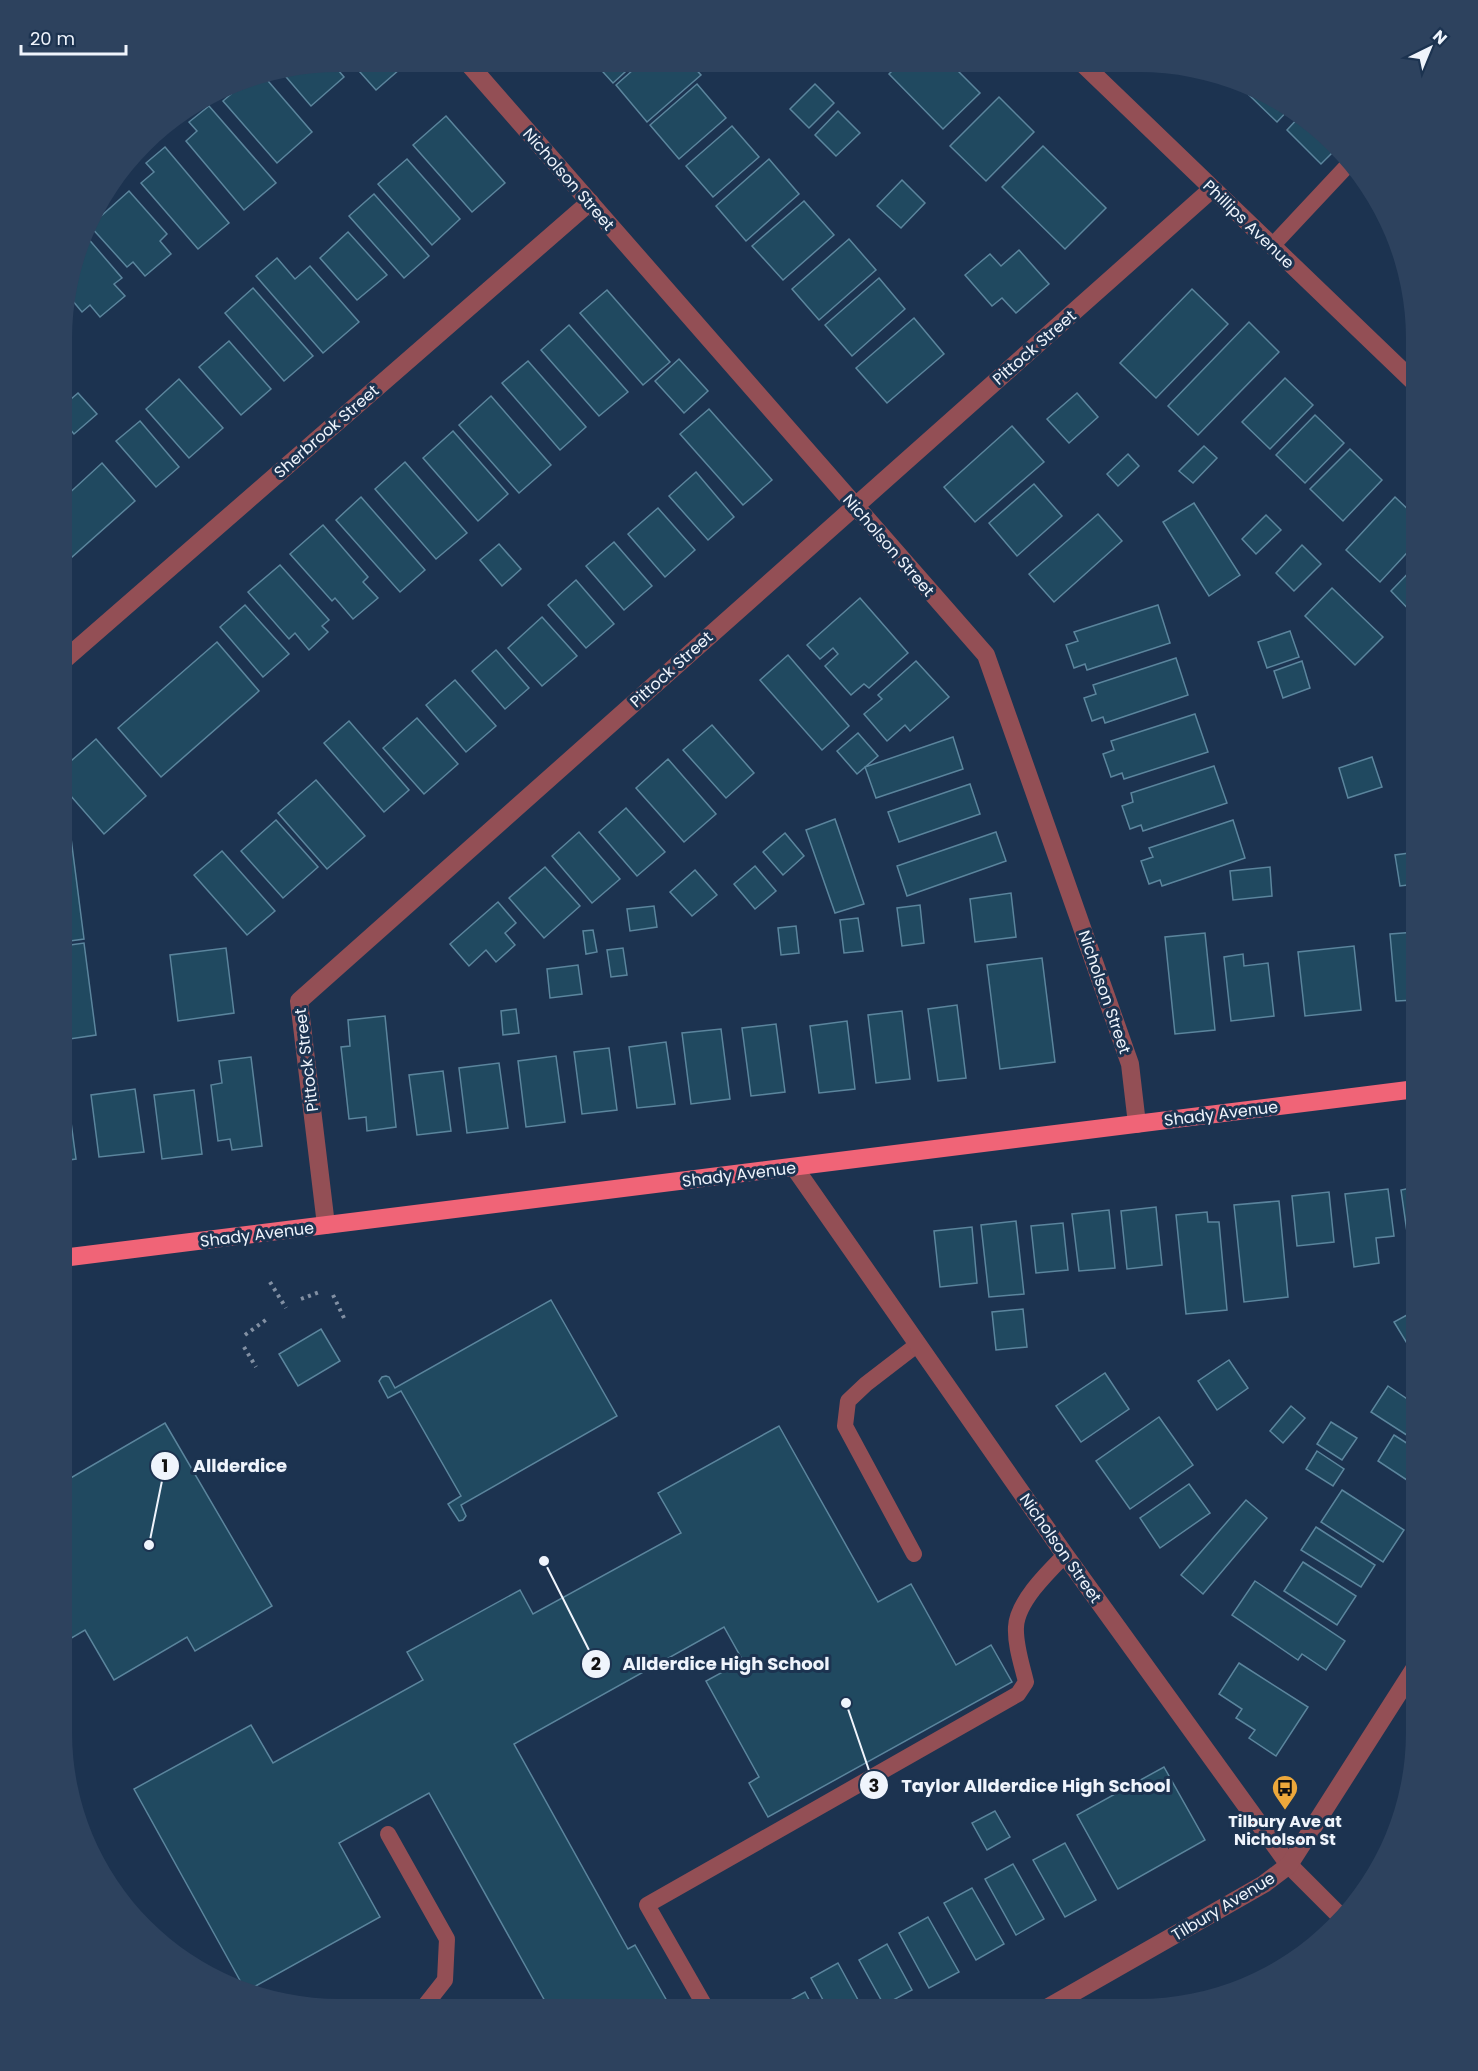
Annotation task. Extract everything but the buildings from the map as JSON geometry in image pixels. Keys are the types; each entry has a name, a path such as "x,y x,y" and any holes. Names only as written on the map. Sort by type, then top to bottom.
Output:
{"main road":[{"name":"Shady Avenue","path":"72,1257 1406,1090"}],"street":[{"name":"Nicholson Street","path":"476,72 986,655 1130,1064 1137,1124"},
{"name":"Phillips Avenue","path":"1091,72 1406,374"},
{"name":"Pittock Street","path":"326,1225 299,1001 1212,189"},
{"name":"Sherbrook Street","path":"72,653 590,202"},
{"name":"Nicholson Street","path":"794,1167 1065,1555 1289,1865 1336,1912"},
{"name":"Tilbury Avenue","path":"1063,1999 1264,1884 1289,1865 1406,1682"}],"lane":[{"path":"1272,246 1345,169"},
{"path":"914,1554 845,1426 848,1401 866,1384 918,1344"},
{"path":"701,1999 647,1905 1018,1694 1026,1683 1016,1626 1024,1603 1045,1575 1065,1555"},
{"path":"388,1834 447,1939 445,1980 430,1999"}],"path":[{"path":"270,1282 286,1308"},
{"path":"301,1299 322,1291"},
{"path":"333,1295 344,1318"},
{"path":"245,1335 267,1319"},
{"path":"244,1347 256,1367"}],"place":[{"name":"Allderdice","path":"149,1545"},
{"name":"Allderdice High School","path":"544,1561"},
{"name":"Taylor Allderdice High School","path":"846,1703"},
{"name":"Tilbury Ave at Nicholson St","path":"1285,1811"}]}
